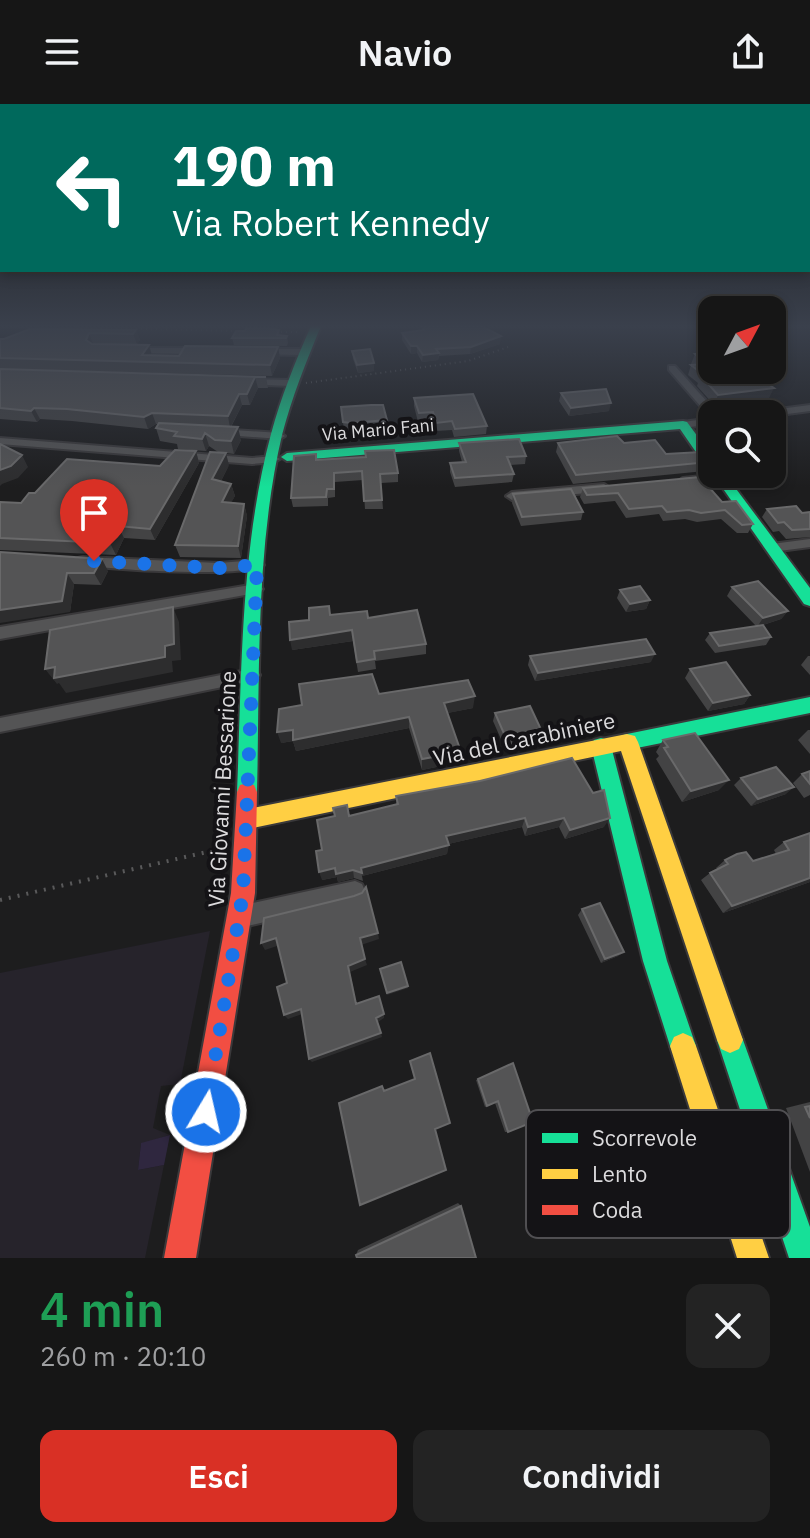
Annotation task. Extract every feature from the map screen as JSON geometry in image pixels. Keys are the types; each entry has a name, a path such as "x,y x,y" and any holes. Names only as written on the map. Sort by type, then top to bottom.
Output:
{"street":[{"name":"Via Giovanni Bessarione","path":"180,1258 239,917 247,844 257,565 274,459 292,380"},
{"path":"683,380 701,400"},
{"path":"237,381 291,384"},
{"path":"786,411 810,408"},
{"name":"Via Mario Fani","path":"0,441 252,461 698,423"},
{"path":"683,425 698,446"},
{"path":"207,432 280,436"},
{"path":"662,483 698,476"},
{"path":"512,496 617,487"},
{"path":"728,488 810,600"},
{"path":"772,548 810,543"},
{"path":"62,560 219,568 257,565"},
{"path":"0,633 256,589"},
{"path":"0,725 252,675"},
{"name":"Via del Carabiniere","path":"248,819 810,705"},
{"path":"628,742 754,1110"},
{"path":"601,746 655,961 704,1110"},
{"path":"239,917 355,891"},
{"path":"790,1214 805,1258"},
{"path":"746,1238 753,1258"}],"path":[{"path":"291,384 323,380"},
{"path":"0,900 247,844"}],"shaded area":[{"path":"210,931 180,1084 161,1086 153,1128 170,1135 141,1144 138,1170 164,1165 145,1258 0,1258 0,973"},
{"path":"170,1135 164,1165 138,1170 141,1143"}],"building":[{"path":"0,380 254,380 247,394 239,394 228,416 152,413 144,417 67,409 34,408 31,411 0,408"},
{"path":"708,384 768,384 774,388 718,395"},
{"path":"606,389 611,403 571,408 561,393"},
{"path":"473,394 487,426 455,429 452,421 436,423 433,412 419,413 414,398"},
{"path":"383,405 387,420 343,422 341,407"},
{"path":"159,423 238,427 231,441 215,440 205,433 202,439 174,436 177,432 156,428"},
{"path":"617,436 624,443 655,440 666,454 698,452 698,463 576,475 558,443"},
{"path":"519,439 526,456 507,457 514,474 455,478 450,463 466,462 459,443"},
{"path":"0,444 22,455 11,466 0,470"},
{"path":"175,450 196,451 150,529 118,526 110,543 0,538 0,502 21,503 29,493 35,493 67,459 160,466"},
{"path":"394,450 398,473 380,474 382,500 364,501 362,471 334,473 334,489 327,489 326,497 291,498 294,456 316,454 316,460 366,457 365,451"},
{"path":"210,452 226,453 212,479 231,484 222,502 244,504 238,546 175,545"},
{"path":"698,477 698,488 710,488 722,502 736,501 753,524 742,525 725,510 667,512 662,506 629,509 618,493 587,495 583,488"},
{"path":"571,489 583,512 522,517 513,494"},
{"path":"796,506 802,513 810,512 810,529 792,530 784,522 778,523 767,509"},
{"path":"0,552 102,559 94,573 67,573 62,601 0,610"},
{"path":"758,581 788,611 763,618 732,587"},
{"path":"640,586 650,600 630,604 620,590"},
{"path":"329,606 330,615 367,611 368,618 417,610 426,644 374,651 375,659 357,662 352,630 290,640 289,622 309,620 309,608"},
{"path":"173,607 174,644 165,646 165,657 54,678 55,667 45,669 50,630"},
{"path":"763,625 771,637 719,646 710,633"},
{"path":"646,639 655,654 538,673 530,656"},
{"path":"726,662 750,695 713,703 690,669"},
{"path":"372,674 379,694 468,680 475,696 444,703 461,752 422,759 409,717 293,740 293,730 277,732 279,709 302,705 299,684"},
{"path":"530,706 545,738 509,745 495,713"},
{"path":"695,733 729,780 691,791 664,748 668,747 663,740"},
{"path":"572,758 593,793 604,790 610,818 570,830 564,818 528,827 525,818 446,836 449,845 361,868 362,873 353,870 336,874 335,868 319,872 316,851 322,850 317,820 335,816 333,808 347,805 349,816 398,804 396,796 480,781"},
{"path":"776,767 794,787 758,799 741,778"},
{"path":"810,771 810,784 802,774"},
{"path":"810,833 810,878 732,906 710,873 728,864 725,860 737,854 746,852 753,861 789,850 784,842"},
{"path":"366,887 378,933 360,938 365,959 348,966 356,1004 379,996 384,1014 376,1018 381,1033 309,1059 301,1009 284,1015 277,987 287,983 276,938 261,943 264,918 354,896"},
{"path":"600,903 624,952 605,959 582,909"},
{"path":"401,962 408,986 387,993 380,969"},
{"path":"430,1053 450,1123 435,1129 446,1170 360,1205 339,1103 382,1086 384,1091 415,1079 410,1061"},
{"path":"513,1063 529,1110 526,1110 526,1125 508,1132 498,1101 487,1106 478,1079"},
{"path":"461,1206 476,1258 357,1258 356,1255"}],"traffic: fast":[{"path":"247,792 258,554 276,435 293,380"},
{"path":"287,457 683,425 698,446"},
{"path":"728,488 810,600"},
{"path":"627,742 810,705"},
{"path":"601,746 655,961 683,1046"},
{"path":"730,1040 754,1110"},
{"path":"790,1214 805,1258"}],"traffic: slow":[{"path":"248,819 627,742"},
{"path":"628,742 730,1040"},
{"path":"683,1046 704,1110"},
{"path":"746,1238 753,1258"}],"traffic: jam":[{"path":"180,1258 243,893 247,792"}],"route":[{"path":"94,561 219,568 257,565 243,893 206,1112"}]}
